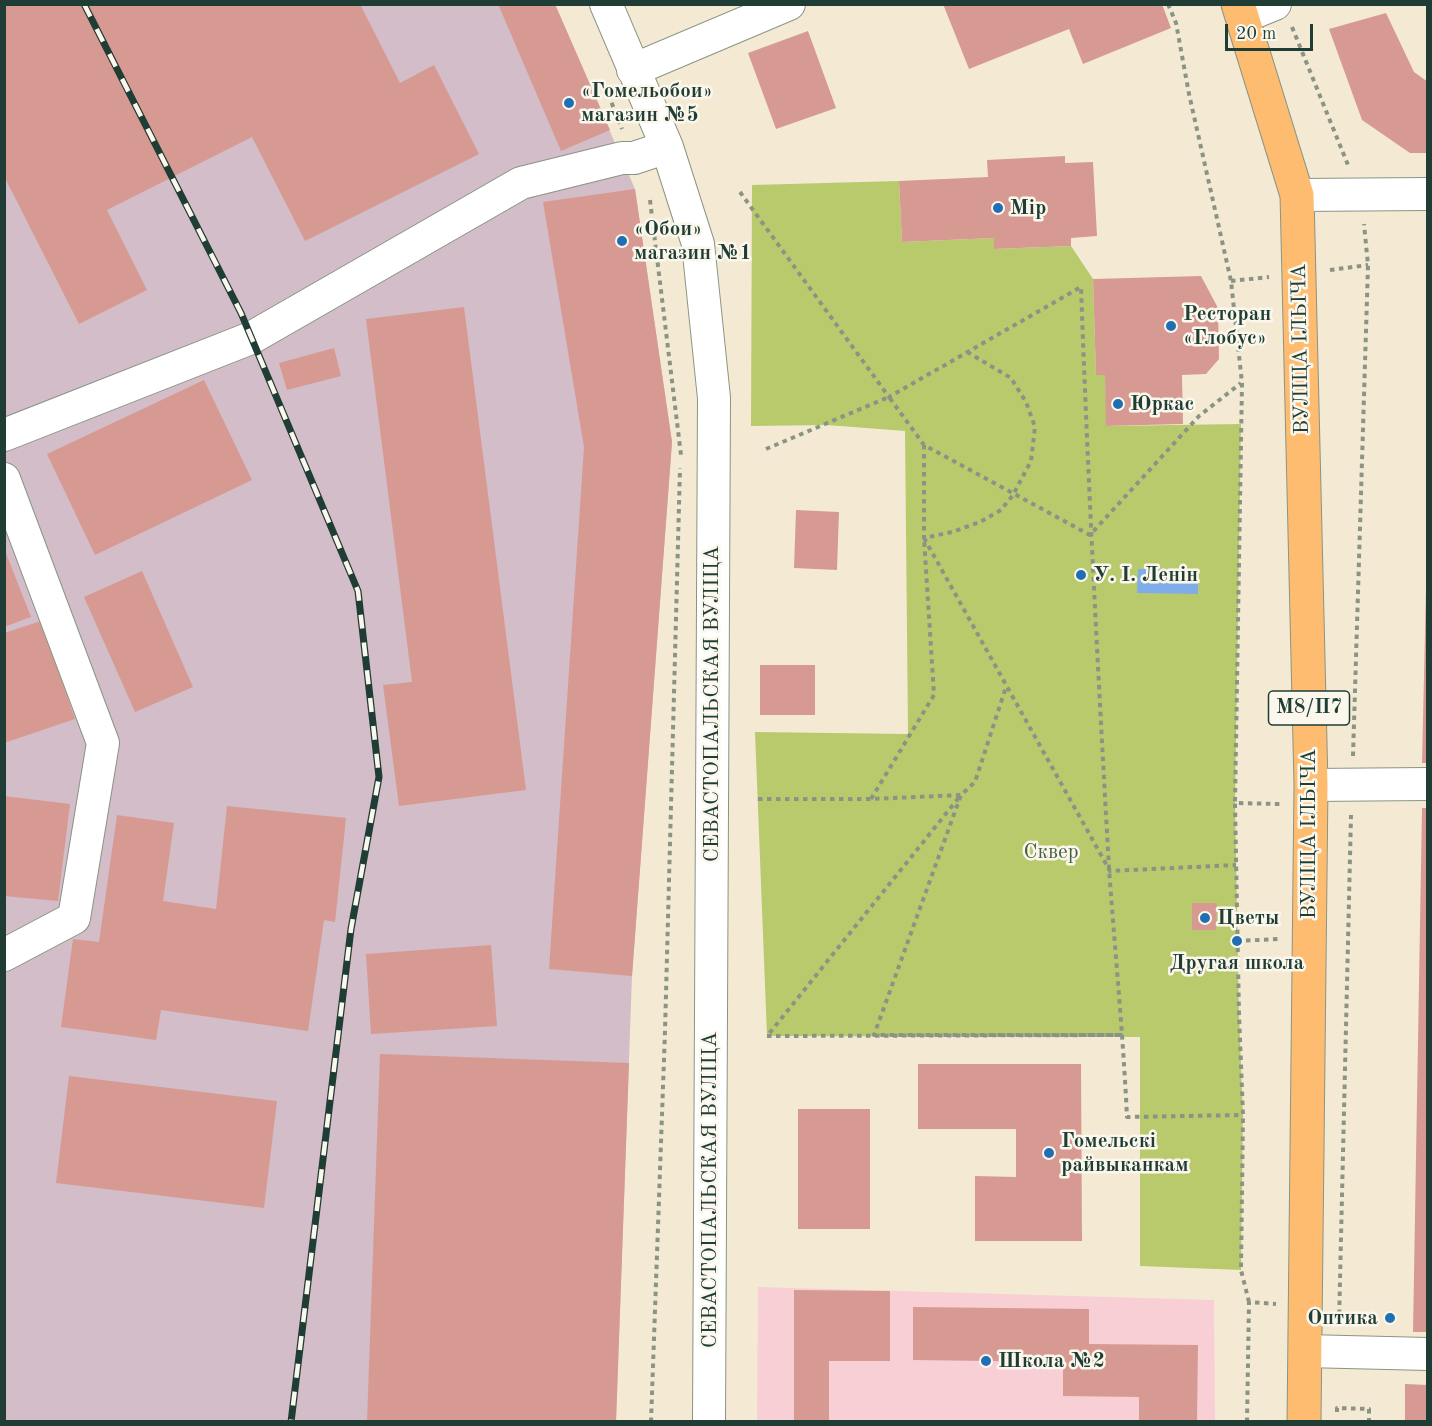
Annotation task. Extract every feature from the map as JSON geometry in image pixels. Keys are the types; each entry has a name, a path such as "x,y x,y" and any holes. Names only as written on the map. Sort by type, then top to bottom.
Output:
{"main road":[{"name":"ВУЛІЦА ІЛЬІЧА","path":"1241,11 1297,195 1311,785 1304,1422"}],"street":[{"name":"СЕВАСТОПАЛЬСКАЯ ВУЛІЦА","path":"606,4 667,147 698,244 714,398 709,1422"},
{"path":"633,70 789,4"},
{"path":"1241,11 1283,15"},
{"path":"4,435 251,338 521,183 622,158 634,158 667,147"},
{"path":"1297,195 1428,194"},
{"path":"4,479 103,743 74,918 4,955"},
{"path":"1311,785 1428,784"},
{"path":"1305,1351 1428,1354"}],"path":[{"path":"1168,4 1176,23 1189,94 1231,281 1242,383 1235,803"},
{"path":"1283,15 1360,194 1368,265 1352,784"},
{"path":"603,81 650,197 681,454 666,1031 651,1422"},
{"path":"740,192 924,445 1090,535"},
{"path":"766,448 889,397 1081,287 1090,535 1127,1117 1243,1115"},
{"path":"924,538 952,532 980,522 1001,510 1013,495 1031,461 1035,427 1026,402 1011,378 969,352"},
{"path":"1090,535 1199,416 1242,383"},
{"path":"871,799 934,695 924,538 924,445"},
{"path":"924,538 1110,871"},
{"path":"1006,687 975,782 961,795 767,1036 1123,1035"},
{"path":"961,795 874,1035 1123,1035"},
{"path":"758,799 871,799 961,795"},
{"path":"1110,871 1236,865 1243,1115 1241,1270 1249,1302 1247,1422"},
{"path":"1237,941 1308,938"},
{"path":"1249,1302 1282,1304"},
{"path":"1337,1415 1337,1408 1369,1408 1369,1422"}],"shaded area":[{"path":"5,5 555,5 635,189 672,442 632,976 616,1421 5,1422"},
{"name":"Школа №2","path":"758,1287 1214,1300 1215,1421 757,1422"}],"green space":[{"name":"Сквер","path":"899,181 902,242 994,238 995,249 1071,246 1093,279 1096,375 1105,375 1107,426 1241,424 1235,803 1243,1115 1241,1270 1140,1266 1140,1037 767,1036 755,732 908,734 905,431 827,425 751,426 752,185"}],"water":[{"path":"1138,569 1198,570 1198,594 1137,593"}],"building":[{"path":"4,4 360,4 400,83 434,65 479,154 305,241 252,137 107,210 147,290 79,324 4,176"},
{"path":"498,4 555,4 610,130 561,151"},
{"path":"943,4 1162,4 1171,28 1083,64 1069,29 969,69"},
{"path":"1386,13 1414,72 1428,82 1428,153 1410,153 1362,120 1329,29"},
{"path":"808,31 836,108 776,129 748,53"},
{"name":"Мір","path":"1065,156 1065,163 1093,162 1097,236 1071,238 1071,246 994,249 994,238 902,242 899,181 988,177 987,160"},
{"path":"635,189 672,442 632,976 549,969 584,447 543,202"},
{"path":"1201,276 1218,308 1219,359 1206,374 1182,375 1183,424 1106,426 1105,375 1096,375 1093,279"},
{"path":"464,307 526,790 399,806 383,685 412,682 366,319"},
{"path":"334,348 341,376 287,390 279,363"},
{"path":"204,380 252,480 95,555 47,454"},
{"path":"796,510 839,512 837,570 794,568"},
{"path":"4,548 31,617 4,627"},
{"path":"142,571 193,687 135,712 84,597"},
{"path":"1426,588 1428,588 1428,763 1422,763"},
{"path":"41,621 75,719 4,743 4,633"},
{"path":"760,665 815,665 815,715 760,715"},
{"path":"4,796 70,804 58,901 4,896"},
{"path":"227,806 346,818 335,922 324,920 308,1031 161,1010 156,1040 61,1027 73,939 99,942 117,815 174,823 163,901 216,909"},
{"path":"1422,808 1428,808 1428,1332 1413,1332"},
{"path":"1192,903 1217,903 1216,930 1192,930"},
{"path":"491,945 497,1026 371,1034 366,954"},
{"path":"380,1054 629,1063 616,1422 367,1422"},
{"name":"Гомельскі райвыканкам","path":"918,1064 1081,1064 1082,1241 975,1241 975,1176 1016,1177 1016,1129 918,1129"},
{"path":"69,1076 277,1101 264,1208 56,1183"},
{"path":"798,1109 870,1109 870,1229 798,1229"},
{"path":"794,1290 890,1291 890,1361 829,1361 829,1422 794,1422"},
{"path":"913,1307 1089,1309 1089,1344 1198,1345 1197,1422 1139,1422 1139,1397 1063,1396 1063,1362 913,1360"},
{"path":"1405,1384 1428,1385 1428,1422 1405,1422"}],"railway":[{"path":"84,4 241,313 358,591 379,777 351,929 291,1422"}],"place":[{"name":"«Гомельобои» магазин №5","path":"569,103"},
{"name":"Мір","path":"998,208"},
{"name":"«Обои» магазин №1","path":"622,241"},
{"name":"Ресторан «Глобус»","path":"1171,326"},
{"name":"Юркас","path":"1118,404"},
{"name":"У. І. Ленін","path":"1081,575"},
{"name":"Цветы","path":"1205,918"},
{"name":"Другая школа","path":"1237,941"},
{"name":"Гомельскі райвыканкам","path":"1049,1153"},
{"name":"Оптика","path":"1390,1318"},
{"name":"Школа №2","path":"986,1361"}]}
